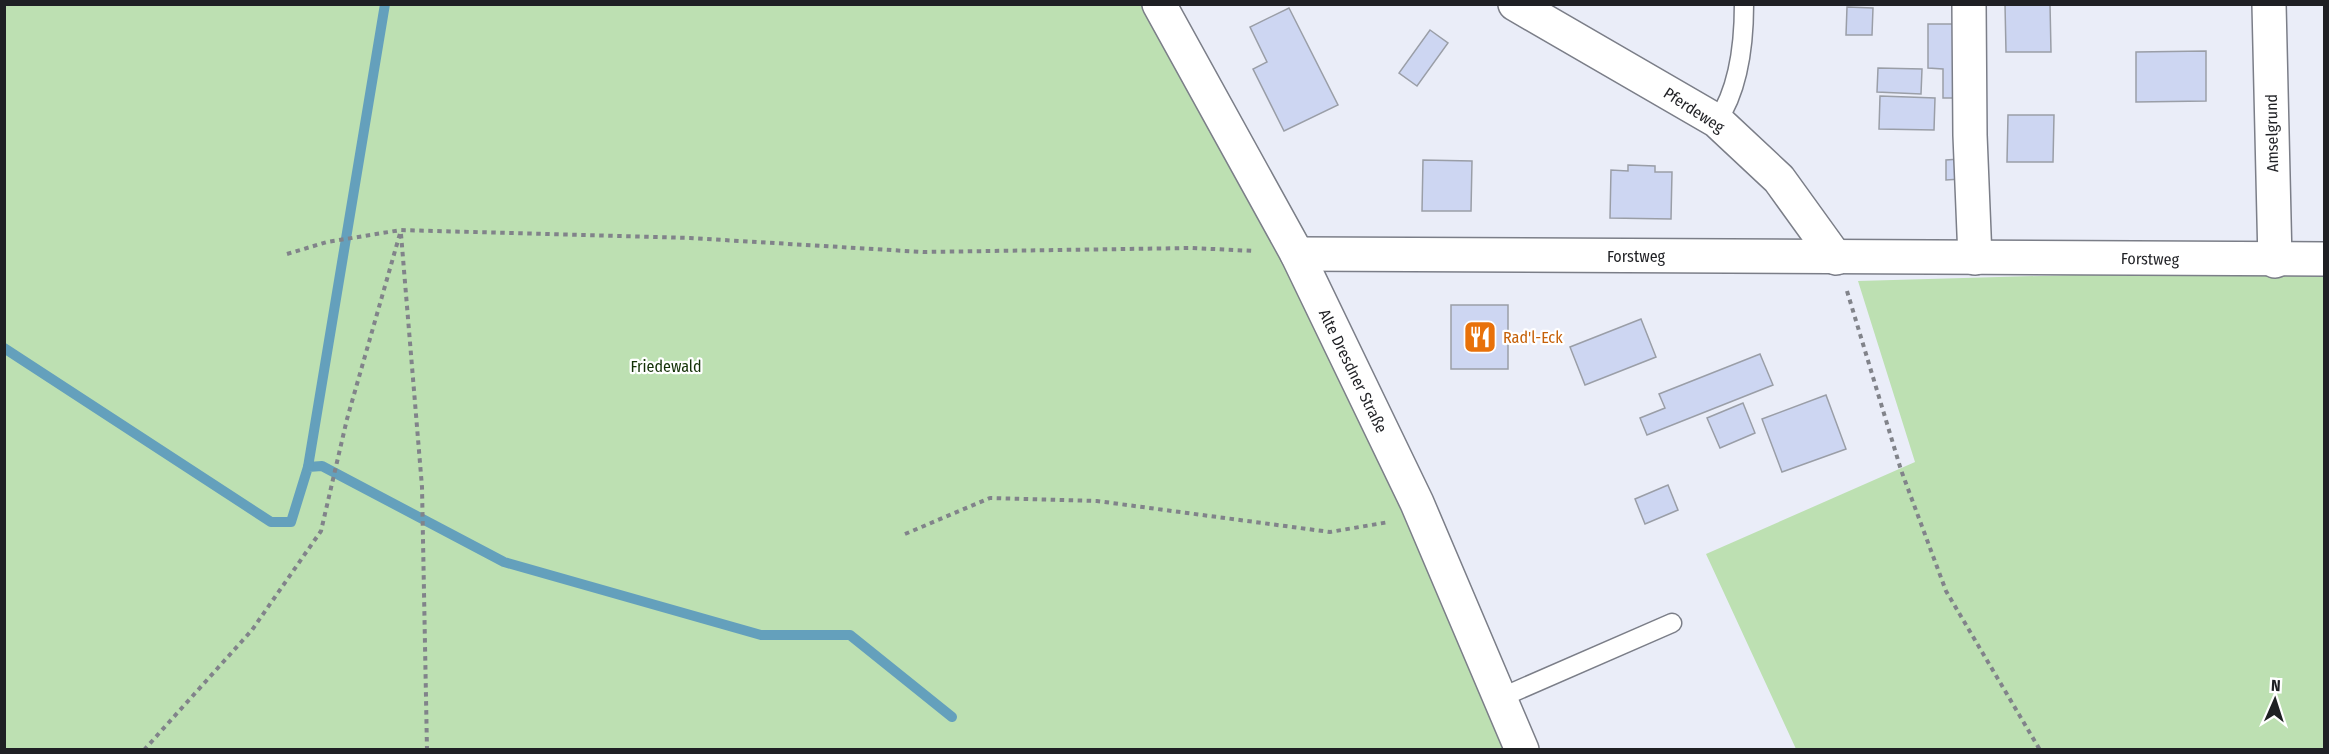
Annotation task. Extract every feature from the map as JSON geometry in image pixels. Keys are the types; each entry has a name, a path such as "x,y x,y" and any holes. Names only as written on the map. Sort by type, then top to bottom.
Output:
{"street":[{"name":"Alte Dresdner Straße","path":"1159,4 1297,254 1417,503 1522,750"},
{"name":"Pferdeweg","path":"1515,4 1717,121 1779,178 1836,258"},
{"path":"1969,4 1970,135 1975,258"},
{"name":"Amselgrund","path":"2269,4 2275,261"},
{"name":"Forstweg","path":"1297,254 2275,261 2325,259"}],"lane":[{"path":"1717,121 1735,81 1744,4"},
{"path":"1500,698 1672,623"}],"path":[{"path":"144,750 252,630 321,531 346,419 401,230"},
{"path":"401,230 422,487 428,750"},
{"path":"287,254 327,242 401,230 690,238 923,252 1192,248 1297,254"},
{"path":"1836,258 1901,470 1946,591 2040,750"},
{"path":"905,534 990,498 1097,501 1330,532 1385,524 1417,503"}],"green space":[{"name":"Friedewald","path":"4,5 1177,5 1317,253 1536,749 5,749"},
{"path":"2324,268 2324,749 1796,749 1706,554 1915,462 1858,281"}],"building":[{"path":"2005,4 2050,4 2051,52 2006,52"},
{"path":"1847,7 1873,8 1872,35 1846,35"},
{"path":"1289,8 1338,105 1284,131 1253,69 1267,62 1250,27"},
{"path":"1928,24 1959,24 1959,98 1943,98 1943,69 1928,68"},
{"path":"1430,30 1448,43 1417,86 1399,73"},
{"path":"2206,51 2206,101 2136,102 2136,52"},
{"path":"1878,68 1922,69 1921,94 1877,92"},
{"path":"1880,96 1935,98 1934,130 1879,129"},
{"path":"2008,115 2054,115 2053,162 2007,162"},
{"path":"1960,159 1961,179 1946,180 1946,160"},
{"path":"1423,160 1472,161 1471,211 1422,211"},
{"path":"1628,165 1655,166 1655,172 1672,172 1671,219 1610,218 1611,170 1628,171"},
{"name":"Rad'l-Eck","path":"1451,305 1508,305 1508,369 1451,369"},
{"path":"1641,319 1656,357 1585,385 1570,347"},
{"path":"1760,354 1773,385 1647,435 1640,418 1665,408 1659,394"},
{"path":"1826,395 1846,449 1782,472 1762,419"},
{"path":"1743,403 1755,433 1720,448 1707,418"},
{"path":"1668,485 1678,510 1645,524 1635,499"}],"waterway":[{"path":"308,467 385,4"},
{"path":"4,348 271,522 291,522 308,467 322,466 504,562 761,635 850,635 952,717"}],"place":[{"name":"Rad'l-Eck","path":"1480,337"}]}
